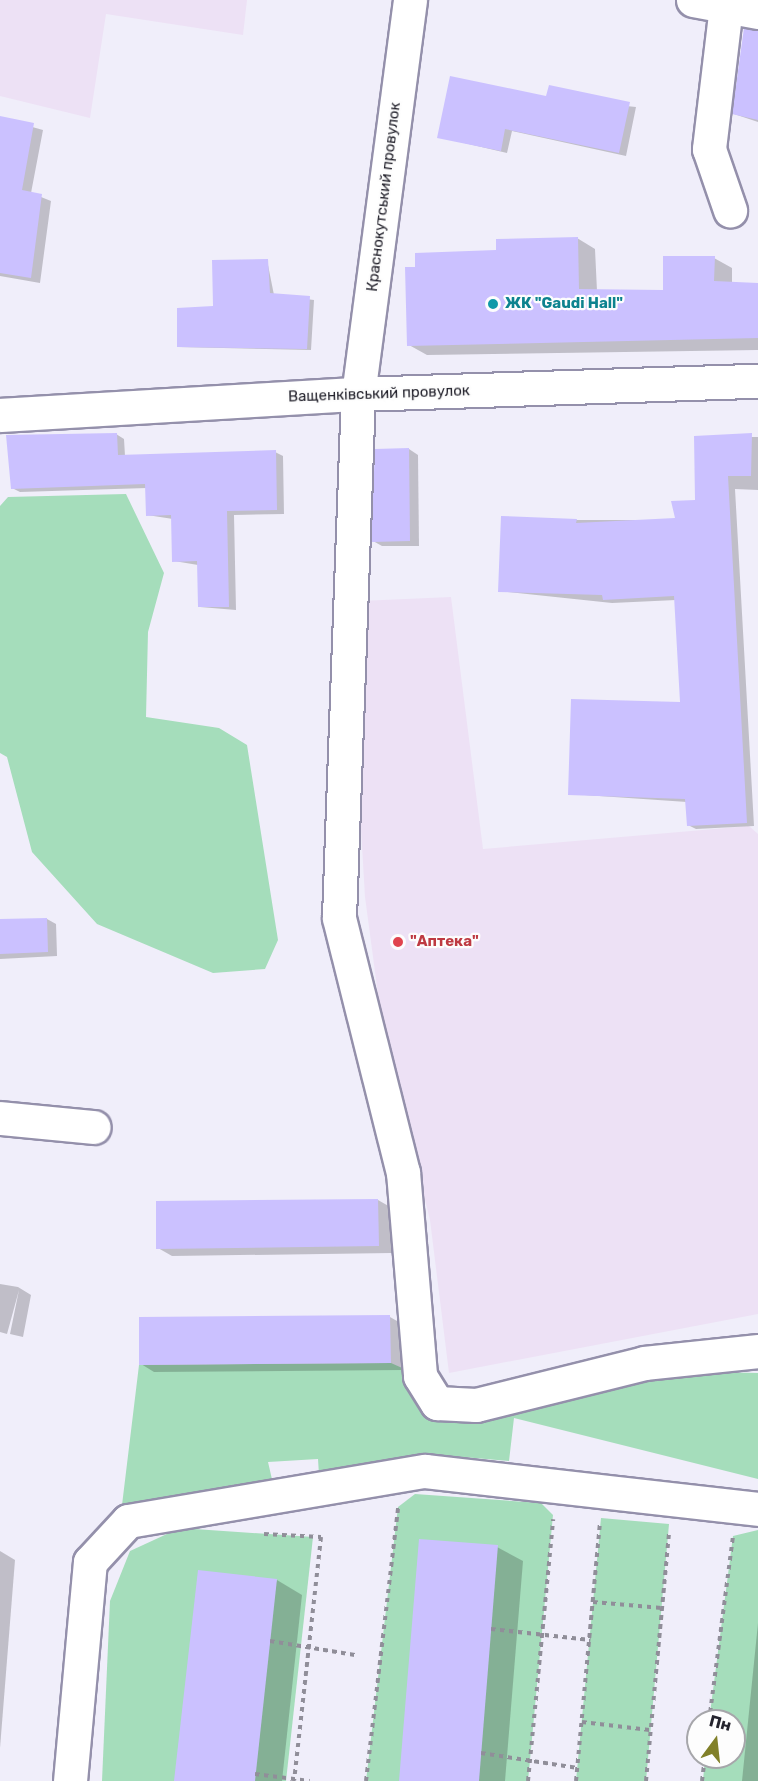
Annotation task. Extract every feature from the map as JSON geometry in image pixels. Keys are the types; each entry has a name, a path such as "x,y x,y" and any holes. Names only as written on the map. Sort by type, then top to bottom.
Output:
{"street":[{"name":"Краснокутський провулок","path":"410,0 358,394 339,918 403,1172 420,1376 437,1403 476,1405 644,1363 758,1351"},
{"path":"693,0 758,12"},
{"path":"726,6 709,149 730,210"},
{"name":"Ващенківський провулок","path":"0,415 358,394 758,381"},
{"path":"0,1118 94,1127"},
{"path":"70,1781 90,1562 129,1521 425,1471 750,1520"}],"path":[{"path":"366,1781 398,1507 407,1500"},
{"path":"528,1781 553,1515 547,1509"},
{"path":"576,1781 601,1518 612,1519"},
{"path":"710,1709 728,1560 733,1536 750,1520"},
{"path":"646,1781 669,1524"},
{"path":"257,1533 321,1537 294,1780"},
{"path":"593,1602 662,1608"},
{"path":"491,1629 590,1640"},
{"path":"270,1641 355,1655"},
{"path":"582,1722 650,1730"},
{"path":"481,1754 578,1768"},
{"path":"255,1774 310,1781"}],"shaded area":[{"path":"0,0 247,0 243,35 106,14 90,118 0,96"},
{"path":"451,597 483,849 749,826 758,834 758,1314 449,1373 430,1220 382,1024 365,897 356,742 360,601"}],"green space":[{"path":"126,494 164,573 148,632 146,717 219,728 247,745 278,940 265,969 213,973 97,924 32,852 7,757 0,753 0,506 8,497"},
{"path":"391,1363 420,1376 437,1403 666,1371 758,1373 758,1479 514,1418 509,1461 428,1454 319,1475 318,1459 268,1462 274,1488 122,1505 139,1365"},
{"path":"415,1494 541,1503 553,1515 528,1781 366,1781 398,1507"},
{"path":"601,1518 669,1524 646,1781 576,1781"},
{"path":"180,1528 313,1537 286,1781 102,1781 110,1601 130,1551"},
{"path":"758,1530 758,1781 703,1781 704,1769 746,1769 746,1709 711,1709 733,1536"}],"building":[{"path":"744,28 758,30 758,120 732,114"},
{"path":"450,76 546,96 549,85 630,102 619,153 505,129 501,151 437,138"},
{"path":"0,116 34,123 22,190 42,194 31,278 0,273"},
{"path":"578,237 579,289 663,290 663,256 715,256 714,281 758,283 758,338 407,346 405,267 415,267 415,253 496,250 496,239"},
{"path":"268,259 270,293 310,296 307,349 177,347 177,308 213,306 212,260"},
{"path":"117,433 118,455 276,450 277,510 227,511 229,607 198,607 197,561 172,562 171,515 146,516 145,484 11,489 6,435"},
{"path":"752,433 751,476 728,476 747,823 687,826 685,799 568,795 571,699 680,702 674,596 603,600 602,595 498,592 501,516 577,519 576,523 675,518 671,501 695,500 694,436"},
{"path":"409,448 410,541 371,542 375,449"},
{"path":"47,918 48,952 0,954 0,919"},
{"path":"378,1199 379,1246 156,1249 156,1201"},
{"path":"390,1315 391,1363 139,1365 139,1317"},
{"path":"419,1539 498,1545 479,1781 399,1781"},
{"path":"198,1570 277,1579 255,1781 174,1781"}],"place":[{"name":"ЖК \"Gaudi Hall\"","path":"493,304"},
{"name":"\"Аптека\"","path":"398,942"}]}
